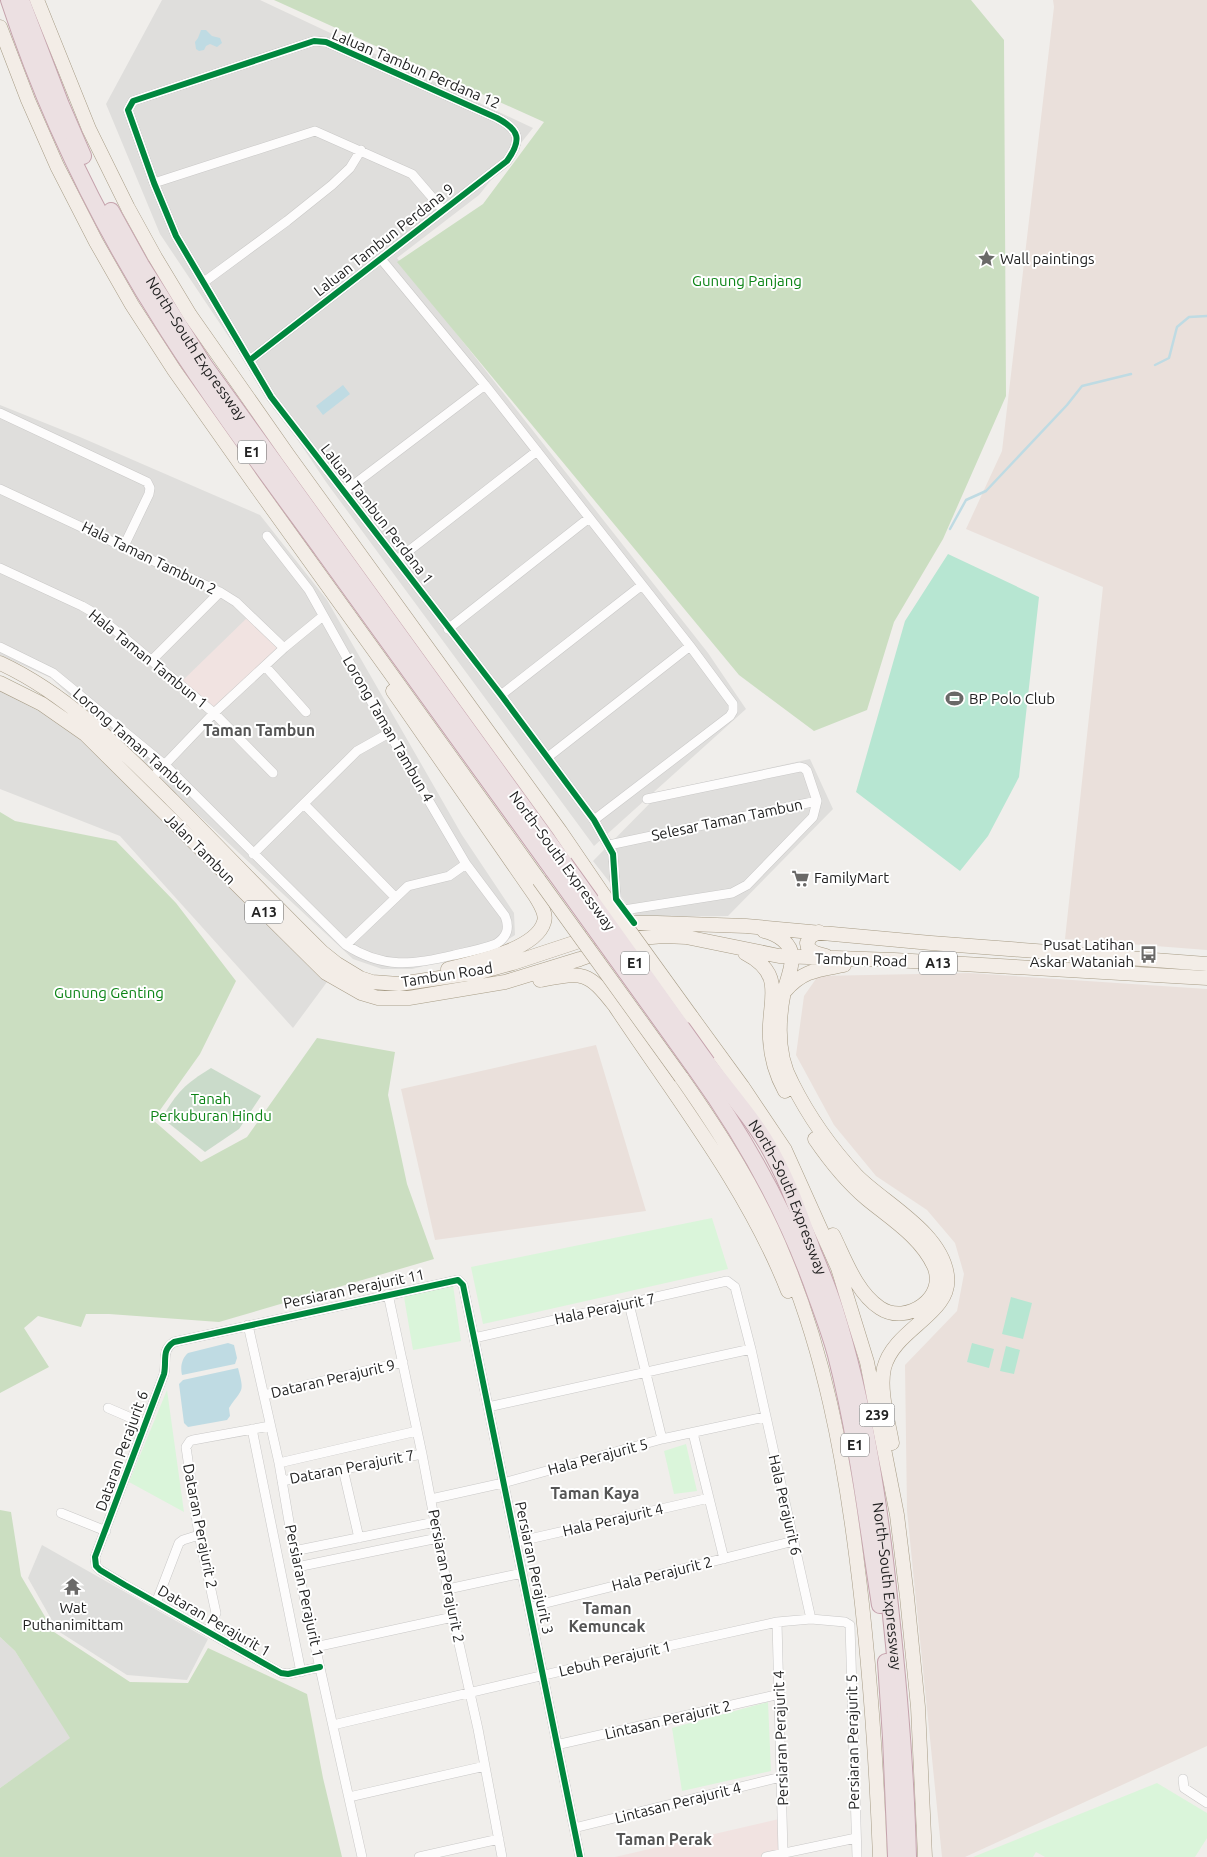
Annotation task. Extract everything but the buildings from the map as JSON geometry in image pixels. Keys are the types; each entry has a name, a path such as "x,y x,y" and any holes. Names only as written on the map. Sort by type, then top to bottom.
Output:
{"highway":[{"name":"North–South Expressway","path":"9,0 52,114 74,161 118,248 168,332 293,510 559,867"},
{"name":"North–South Expressway","path":"21,0 61,105 88,167 141,265 180,329 559,867 694,1070 737,1131 780,1206 801,1253 836,1354 853,1429 881,1617 891,1738 896,1857"},
{"name":"North–South Expressway","path":"694,1070 753,1124 773,1154 794,1200 835,1310 855,1384 874,1481 886,1563 901,1706 907,1795 908,1857"}],"main road":[{"name":"239","path":"37,0 89,129 128,208 190,315 288,455 742,1086 785,1150 838,1268 867,1362 896,1515 918,1706 925,1857"},
{"path":"0,27 28,100 57,166 96,242 132,305 174,370 539,880 694,1070 734,1158 764,1212 785,1257 804,1308 822,1367 840,1446 864,1616 871,1687 880,1857"},
{"path":"302,550 311,572 536,897 544,914 544,922 541,928 517,948 477,962 416,976 399,984"},
{"name":"A13","path":"0,663 14,669 69,705 104,734 151,779"},
{"name":"Jalan Tambun","path":"0,683 42,704 84,734 312,960 336,980 361,993 378,998 409,998 505,982"},
{"name":"Tambun Road","path":"151,779 322,952 360,978 372,982 399,984 480,972 513,963 634,922 747,926"},
{"path":"747,926 772,933 789,946 792,957 784,992 780,1037 788,1076 798,1095 817,1127 837,1154 858,1176 901,1212 930,1241 944,1263 947,1274 948,1283 941,1301 933,1311 897,1342 890,1352 884,1369 884,1396 900,1493 896,1515"},
{"name":"A13","path":"747,926 819,932"},
{"path":"819,932 811,936 807,943 808,948 815,953 836,959"},
{"name":"Tambun Road","path":"819,932 931,943 1207,964"},
{"name":"Tambun Road","path":"505,982 580,960 640,938 664,936 686,937 778,956 1088,969 1207,978"},
{"path":"731,946 756,958 768,970 773,997 770,1038 773,1063 780,1081 810,1132 829,1160 850,1183 913,1237 934,1264 938,1282 931,1298 925,1304 910,1312 890,1312 882,1309 864,1293 802,1175 785,1150"},
{"path":"1025,950 1040,957 1073,960 1088,969 1105,963 1147,959"},
{"path":"784,992 793,982 809,972 845,965 894,960"},
{"path":"505,982 522,984 566,975 581,974 598,984 738,1189 764,1237 807,1338 822,1367"}],"street":[{"name":"Laluan Tambun Perdana 12","path":"132,101 314,41 326,42 508,123 516,130"},
{"name":"Laluan Tambun Perdana 1","path":"132,101 129,113 154,183 176,236 271,396 501,695 594,820 613,854 616,899 634,922"},
{"name":"Laluan Tambun Perdana 9","path":"250,360 507,161 518,142 516,130"},
{"path":"154,183 315,131 412,174 443,210"},
{"path":"204,282 287,221 332,185 350,168 361,150"},
{"path":"381,259 485,385 734,704 734,711 730,716 594,820"},
{"path":"344,492 485,385"},
{"path":"0,413 147,482 150,488 149,494 124,546"},
{"path":"397,560 537,451"},
{"name":"Hala Taman Tambun 2","path":"0,489 220,592 236,602 284,648"},
{"path":"448,628 589,518"},
{"name":"Lorong Taman Tambun 4","path":"266,536 309,590 389,733 466,864 505,916 508,924"},
{"name":"Hala Taman Tambun 1","path":"0,568 89,610 214,713 273,773"},
{"path":"501,695 642,585"},
{"path":"151,660 220,592"},
{"path":"151,779 214,713 284,648 323,616"},
{"path":"548,758 690,646"},
{"name":"Lorong Taman Tambun","path":"0,647 53,672 165,765 346,945 364,956 401,964 435,960 496,944 507,933 508,924"},
{"path":"265,666 306,712"},
{"path":"253,854 358,751 389,733"},
{"path":"647,798 802,767 807,771 817,801"},
{"name":"Selesar Taman Tambun","path":"609,845 817,801 813,817 740,890 726,894 624,910"},
{"path":"304,804 395,897"},
{"path":"346,945 408,886 449,876 466,864"},
{"name":"Persiaran Perajurit 11","path":"174,1342 456,1280 460,1281 463,1285"},
{"name":"Hala Perajurit 7","path":"474,1338 727,1281 734,1287"},
{"name":"Persiaran Perajurit 3","path":"463,1285 580,1857"},
{"name":"Hala Perajurit 6","path":"734,1287 751,1349 811,1619"},
{"name":"Persiaran Perajurit 2","path":"388,1294 422,1454 502,1857"},
{"path":"629,1304 662,1439"},
{"name":"Persiaran Perajurit 1","path":"248,1325 279,1463 297,1567 362,1857"},
{"name":"Dataran Perajurit 6","path":"100,1570 96,1566 95,1560 164,1374 164,1353 174,1342"},
{"path":"488,1407 751,1349"},
{"name":"Dataran Perajurit 9","path":"264,1396 403,1362"},
{"path":"108,1408 145,1424"},
{"name":"Hala Perajurit 5","path":"431,1499 504,1483 662,1439 765,1417"},
{"name":"Dataran Perajurit 2","path":"208,1632 216,1612 199,1535 186,1450 187,1444 193,1440 270,1426"},
{"name":"Persiaran Perajurit 1","path":"252,1429 301,1672"},
{"name":"Dataran Perajurit 7","path":"279,1463 417,1430"},
{"path":"693,1433 724,1559"},
{"name":"Dataran Perajurit 7","path":"282,1481 422,1454"},
{"path":"343,1469 359,1538"},
{"name":"Hala Perajurit 4","path":"516,1542 709,1498"},
{"path":"61,1513 106,1532"},
{"path":"294,1551 435,1522"},
{"path":"156,1602 180,1544 183,1540 199,1535"},
{"path":"297,1567 438,1538"},
{"name":"Hala Perajurit 2","path":"530,1607 794,1542"},
{"name":"Dataran Perajurit 1","path":"100,1570 281,1673 286,1675 320,1667"},
{"path":"448,1589 522,1573"},
{"path":"315,1647 453,1617"},
{"name":"Lebuh Perajurit 1","path":"333,1724 777,1622 811,1619"},
{"name":"Persiaran Perajurit 5","path":"811,1619 845,1622 849,1623 850,1627 857,1857"},
{"name":"Persiaran Perajurit 4","path":"777,1622 783,1853"},
{"name":"Lintasan Perajurit 2","path":"556,1745 780,1694"},
{"path":"349,1797 484,1766"},
{"name":"Lintasan Perajurit 4","path":"574,1828 781,1778"},
{"path":"1183,1779 1184,1788 1207,1803"},
{"path":"766,1857 856,1838"},
{"path":"418,1857 499,1839"}],"shaded area":[{"path":"162,0 260,0 533,128 479,195 397,258 708,653 746,709 594,846 326,482 160,234 106,104"},
{"path":"1053,0 1207,0 1207,950 1065,939 1103,587 966,529 1002,451 1054,7"},
{"name":"Taman Tambun","path":"0,405 80,437 260,515 327,600 462,835 514,913 515,935 495,948 412,969 382,969 353,959 51,678 0,655"},
{"path":"250,615 284,650 216,712 178,685"},
{"path":"0,689 45,710 73,732 327,982 293,1028 120,836 0,789"},
{"path":"810,759 833,809 728,916 637,917 593,861 662,791"},
{"path":"969,973 1207,989 1207,1746 965,1857 942,1857 907,1511 905,1365 957,1311 964,1274 955,1243 927,1210 876,1176 834,1125 796,1055 804,996 818,976"},
{"path":"596,1045 646,1211 435,1240 401,1089"},
{"path":"42,1545 208,1639 187,1680 127,1675 58,1631 28,1578"},
{"path":"0,1637 15,1651 71,1738 0,1788"},
{"path":"783,1818 783,1857 615,1857"}],"green space":[{"name":"Gunung Panjang","path":"274,0 971,0 1004,40 1006,396 943,539 894,622 867,710 814,731 739,675 397,262 483,204 544,122"},
{"name":"BP Polo Club","path":"948,554 1039,597 1019,777 988,836 960,871 856,792 905,621"},
{"name":"Gunung Genting","path":"0,812 15,821 116,841 176,903 236,981 200,1054 153,1120 201,1162 247,1137 317,1038 395,1052 388,1095 407,1184 434,1259 219,1322 86,1314 81,1327 38,1316 24,1328 49,1367 0,1393"},
{"name":"Tanah Perkuburan Hindu","path":"211,1068 261,1096 239,1129 205,1152 162,1118 182,1089"},
{"path":"712,1218 728,1269 483,1324 471,1267"},
{"path":"453,1285 461,1341 413,1350 404,1297"},
{"path":"1011,1297 1032,1303 1023,1339 1002,1334"},
{"path":"972,1343 994,1349 989,1368 967,1362"},
{"path":"1006,1346 1020,1350 1014,1374 1000,1371"},
{"path":"167,1390 184,1512 129,1482"},
{"path":"686,1444 697,1491 674,1494 664,1451"},
{"path":"0,1510 11,1512 21,1576 54,1632 130,1682 188,1683 208,1648 307,1694 323,1778 342,1857 0,1857 0,1788 70,1738 15,1651 0,1637"},
{"path":"768,1702 771,1771 682,1791 672,1728"},
{"path":"1157,1783 1207,1813 1207,1838 1195,1857 1045,1857 1036,1852 1033,1857 973,1857"}],"water":[{"path":"201,30 206,30 212,36 220,38 222,43 217,47 210,44 204,50 199,51 196,49 195,42"},
{"path":"343,385 350,394 323,415 316,406"},
{"path":"228,1343 234,1345 237,1358 235,1364 182,1375 182,1363 188,1353"},
{"path":"238,1368 242,1387 229,1408 230,1416 227,1420 188,1427 184,1423 179,1384 183,1380"}],"waterway":[{"path":"1155,365 1169,358 1177,327 1189,317 1207,316"},
{"path":"950,529 966,500 986,491 1067,405 1082,386 1131,374"}],"cycle path":[{"path":"250,360 507,161 515,147 516,136 514,131 505,122 497,118 326,42 314,41 133,101 128,110 154,183 176,236 271,397 501,695 594,820 613,854 616,899 634,923"},
{"path":"320,1667 288,1674 281,1673 125,1585 96,1566 95,1557 164,1374 167,1349 174,1342 458,1280 463,1285 580,1857"}],"place":[{"name":"Wall paintings","path":"986,259"},
{"name":"BP Polo Club","path":"955,699"},
{"name":"FamilyMart","path":"800,878"},
{"name":"Pusat Latihan Askar Wataniah","path":"1148,954"},
{"name":"Wat Puthanimittam","path":"73,1587"}],"district":[{"name":"Taman Tambun","path":"259,730"},
{"name":"Taman Kaya","path":"595,1493"},
{"name":"Taman Kemuncak","path":"607,1617"},
{"name":"Taman Perak","path":"664,1839"}]}
